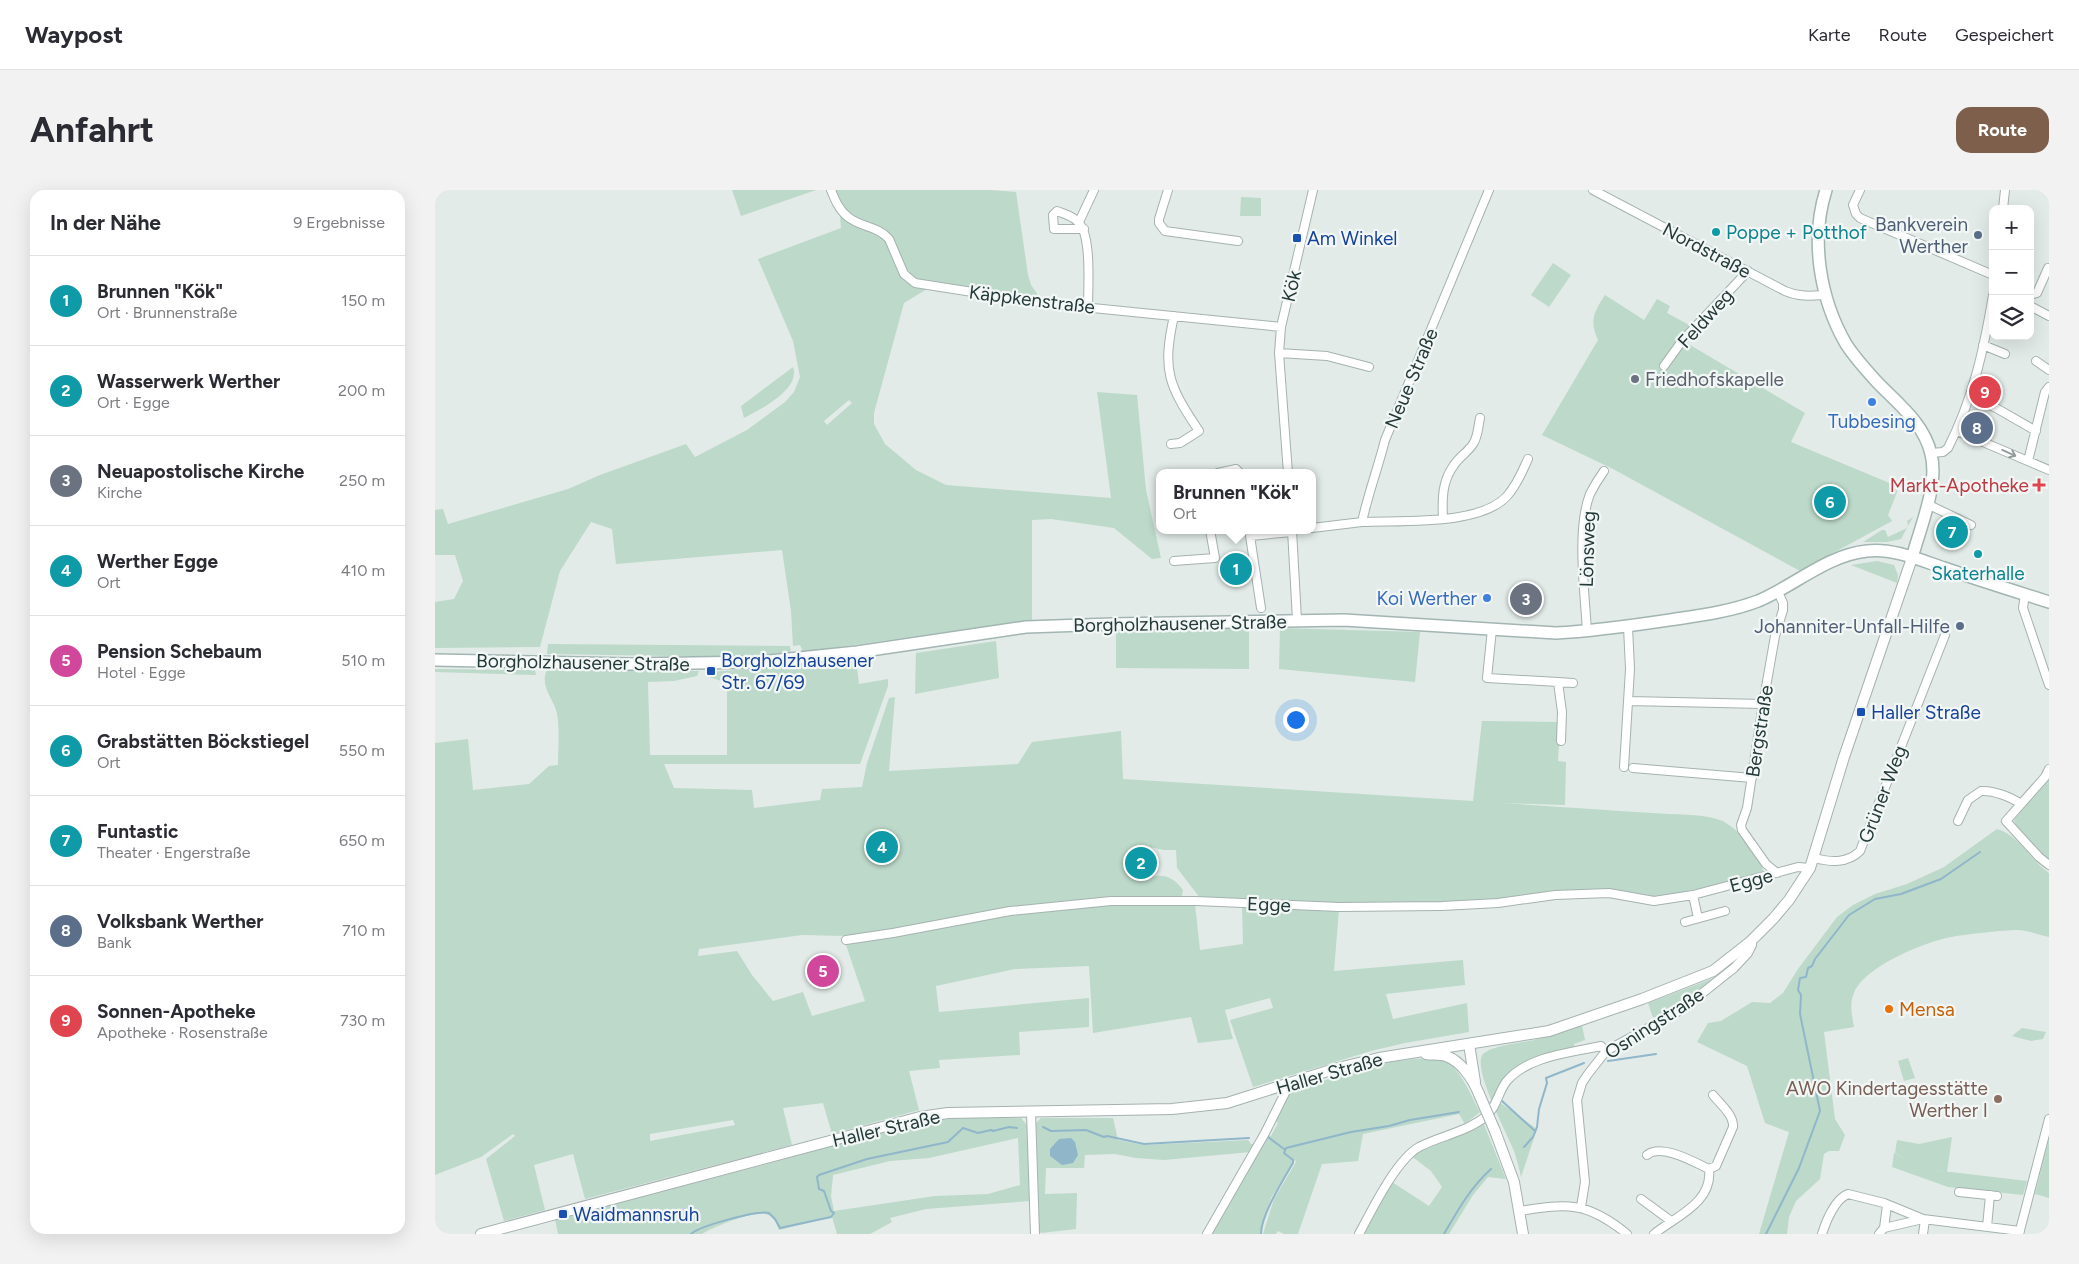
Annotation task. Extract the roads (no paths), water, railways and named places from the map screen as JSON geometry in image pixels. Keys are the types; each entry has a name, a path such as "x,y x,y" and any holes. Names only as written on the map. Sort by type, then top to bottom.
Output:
{"main road":[{"path":"1826,190 1822,202 1818,233 1820,268 1825,295 1834,320 1851,351 1879,384 1914,420 1931,453 1933,478 1912,558"},
{"name":"Borgholzhausener Straße","path":"435,660 648,664 761,662 857,652 1026,628 1297,620 1377,621 1556,633 1587,632 1628,627 1743,606 1778,592 1826,564 1852,554 1867,551 1884,551 1912,558 2049,602"}],"street":[{"name":"Käppkenstraße","path":"831,190 843,212 849,218 886,235 904,274 915,283 1043,303 1281,327"},
{"path":"1088,307 1087,251 1082,226 1094,190"},
{"path":"1168,190 1159,219 1159,223 1165,231 1238,241"},
{"name":"Kök","path":"1288,469 1279,353 1281,327 1313,190"},
{"name":"Neue Straße","path":"1362,522 1368,494 1376,475 1385,440 1489,190"},
{"name":"Nordstraße","path":"1593,190 1795,295 1807,297 1825,295"},
{"path":"1860,190 1853,205 1856,214 1860,218 1989,273"},
{"path":"2003,205 2005,190"},
{"path":"2034,294 2037,293 2048,268"},
{"name":"Feldweg","path":"1664,366 1682,341 1748,271"},
{"path":"2034,308 2049,316"},
{"path":"1931,453 1943,452 1948,448 1957,431 1971,397 1989,315"},
{"path":"1171,444 1180,443 1199,431 1173,389 1168,371 1168,344 1174,316"},
{"path":"1983,345 2005,354"},
{"path":"1279,353 1327,356 1369,367"},
{"path":"2036,361 2049,370"},
{"path":"2028,461 2045,392 2049,387"},
{"path":"1971,397 1996,408 2036,431"},
{"path":"1443,518 1442,492 1446,481 1453,466 1476,438 1480,418"},
{"path":"1957,431 2049,470"},
{"path":"1316,528 1362,522 1471,516 1496,506 1507,496 1528,459"},
{"name":"Lönsweg","path":"1587,632 1583,545 1585,514 1590,496 1604,471"},
{"path":"1927,504 1971,525"},
{"path":"1174,561 1215,558 1211,534"},
{"path":"1261,608 1250,536 1267,534"},
{"path":"1292,534 1297,620"},
{"name":"Haller Straße","path":"481,1234 920,1117 948,1113 1200,1107 1227,1103 1333,1069 1410,1052 1549,1030 1713,971 1750,942 1773,919 1789,900 1810,868 1844,757 1912,558"},
{"name":"Bergstraße","path":"1777,873 1766,864 1741,828 1752,778 1775,636 1783,610 1783,603 1778,592"},
{"path":"2025,594 2023,608 2049,685"},
{"path":"1624,767 1629,701 1628,627"},
{"path":"1493,629 1487,678 1573,683"},
{"name":"Grüner Weg","path":"1814,858 1836,862 1845,860 1856,855 1863,846 1945,635"},
{"path":"1559,682 1562,712 1561,741"},
{"path":"1629,701 1763,704"},
{"path":"1633,768 1752,778"},
{"path":"2049,769 2045,777 2007,819 2006,823 2049,865"},
{"path":"1958,822 1968,800 1981,791 1992,792 2016,800 2021,804"},
{"path":"1761,878 1766,864"},
{"name":"Egge","path":"846,940 1010,911 1111,901 1196,901 1339,907 1432,906 1498,903 1555,895 1609,893 1654,902 1693,895 1798,867 1810,868"},
{"path":"1693,895 1698,918"},
{"name":"Egge","path":"1685,922 1725,911"},
{"name":"Osningstraße","path":"1581,1207 1585,1182 1577,1100 1582,1083 1606,1051 1681,1010 1741,961 1751,948 1750,942"},
{"path":"1461,1065 1463,1044"},
{"path":"1463,1044 1477,1090 1514,1182 1523,1234"},
{"path":"1359,1234 1403,1159 1418,1147 1477,1123 1487,1116 1506,1082 1517,1071 1554,1057 1601,1046 1606,1051"},
{"path":"1410,1052 1443,1055 1451,1058 1461,1065 1477,1090"},
{"path":"1207,1234 1265,1133 1286,1091 1284,1086"},
{"path":"1647,1155 1652,1151 1664,1150 1709,1169 1715,1166 1734,1124 1713,1095"},
{"path":"1031,1112 1035,1234"},
{"path":"1822,1234 1831,1213 1844,1195 1852,1194 1887,1205 1924,1220 2020,1232 2049,1119"},
{"path":"1654,1234 1702,1198 1710,1178 1709,1169"},
{"path":"1959,1192 1994,1196 1987,1227"},
{"path":"1641,1199 1671,1221"},
{"path":"1520,1211 1554,1205 1581,1207 1603,1216 1627,1234"},
{"path":"1887,1205 1881,1231 1924,1220"},
{"path":"1923,1234 1924,1220"}],"water":[{"path":"1071,1138 1075,1142 1078,1155 1073,1163 1062,1165 1050,1156 1050,1149 1059,1139"}],"waterway":[{"path":"1766,1234 1799,1168 1820,1111 1800,1014 1801,995 1798,990 1800,978 1806,977 1808,968 1812,966 1815,959 1849,915 1875,899 1901,894 1941,879 1980,852"},
{"path":"1608,1061 1656,1054"},
{"path":"1524,1147 1533,1137 1537,1127 1539,1109 1547,1083 1546,1078 1584,1063"},
{"path":"1502,1101 1535,1131"},
{"path":"1261,1234 1268,1208 1293,1163 1293,1160 1284,1153 1286,1148 1351,1132 1459,1112"},
{"path":"691,1234 716,1223 753,1214 769,1213 780,1228 831,1217 834,1213 831,1211 824,1191 819,1189 817,1177 819,1175 867,1159 948,1142 963,1128 978,1133 1009,1127 1017,1128"},
{"path":"1043,1127 1051,1131 1086,1130 1104,1137 1107,1136 1144,1144 1249,1138"},
{"path":"1268,1137 1284,1149"},
{"path":"1444,1234 1459,1208 1491,1169"}],"place":[{"name":"Poppe + Potthof","path":"1716,232"},
{"name":"Bankverein Werther","path":"1978,235"},
{"name":"Am Winkel","path":"1297,238"},
{"name":"Friedhofskapelle","path":"1635,379"},
{"name":"Sonnen-Apotheke","path":"1985,392"},
{"name":"Tubbesing","path":"1872,402"},
{"name":"Volksbank Werther","path":"1977,428"},
{"name":"Markt-Apotheke","path":"2039,485"},
{"name":"Grabstätten Böckstiegel","path":"1830,502"},
{"name":"Funtastic","path":"1952,532"},
{"name":"Skaterhalle","path":"1978,554"},
{"name":"Brunnen \"Kök\"","path":"1236,569"},
{"name":"Koi Werther","path":"1487,598"},
{"name":"Neuapostolische Kirche","path":"1526,599"},
{"name":"Johanniter-Unfall-Hilfe","path":"1960,626"},
{"name":"Borgholzhausener Str. 67/69","path":"711,671"},
{"name":"Haller Straße","path":"1861,712"},
{"name":"Werther Egge","path":"882,847"},
{"name":"Wasserwerk Werther","path":"1141,863"},
{"name":"Pension Schebaum","path":"823,971"},
{"name":"Mensa","path":"1889,1009"},
{"name":"AWO Kindertagesstätte Werther I","path":"1998,1099"},
{"name":"Waidmannsruh","path":"563,1214"}]}
